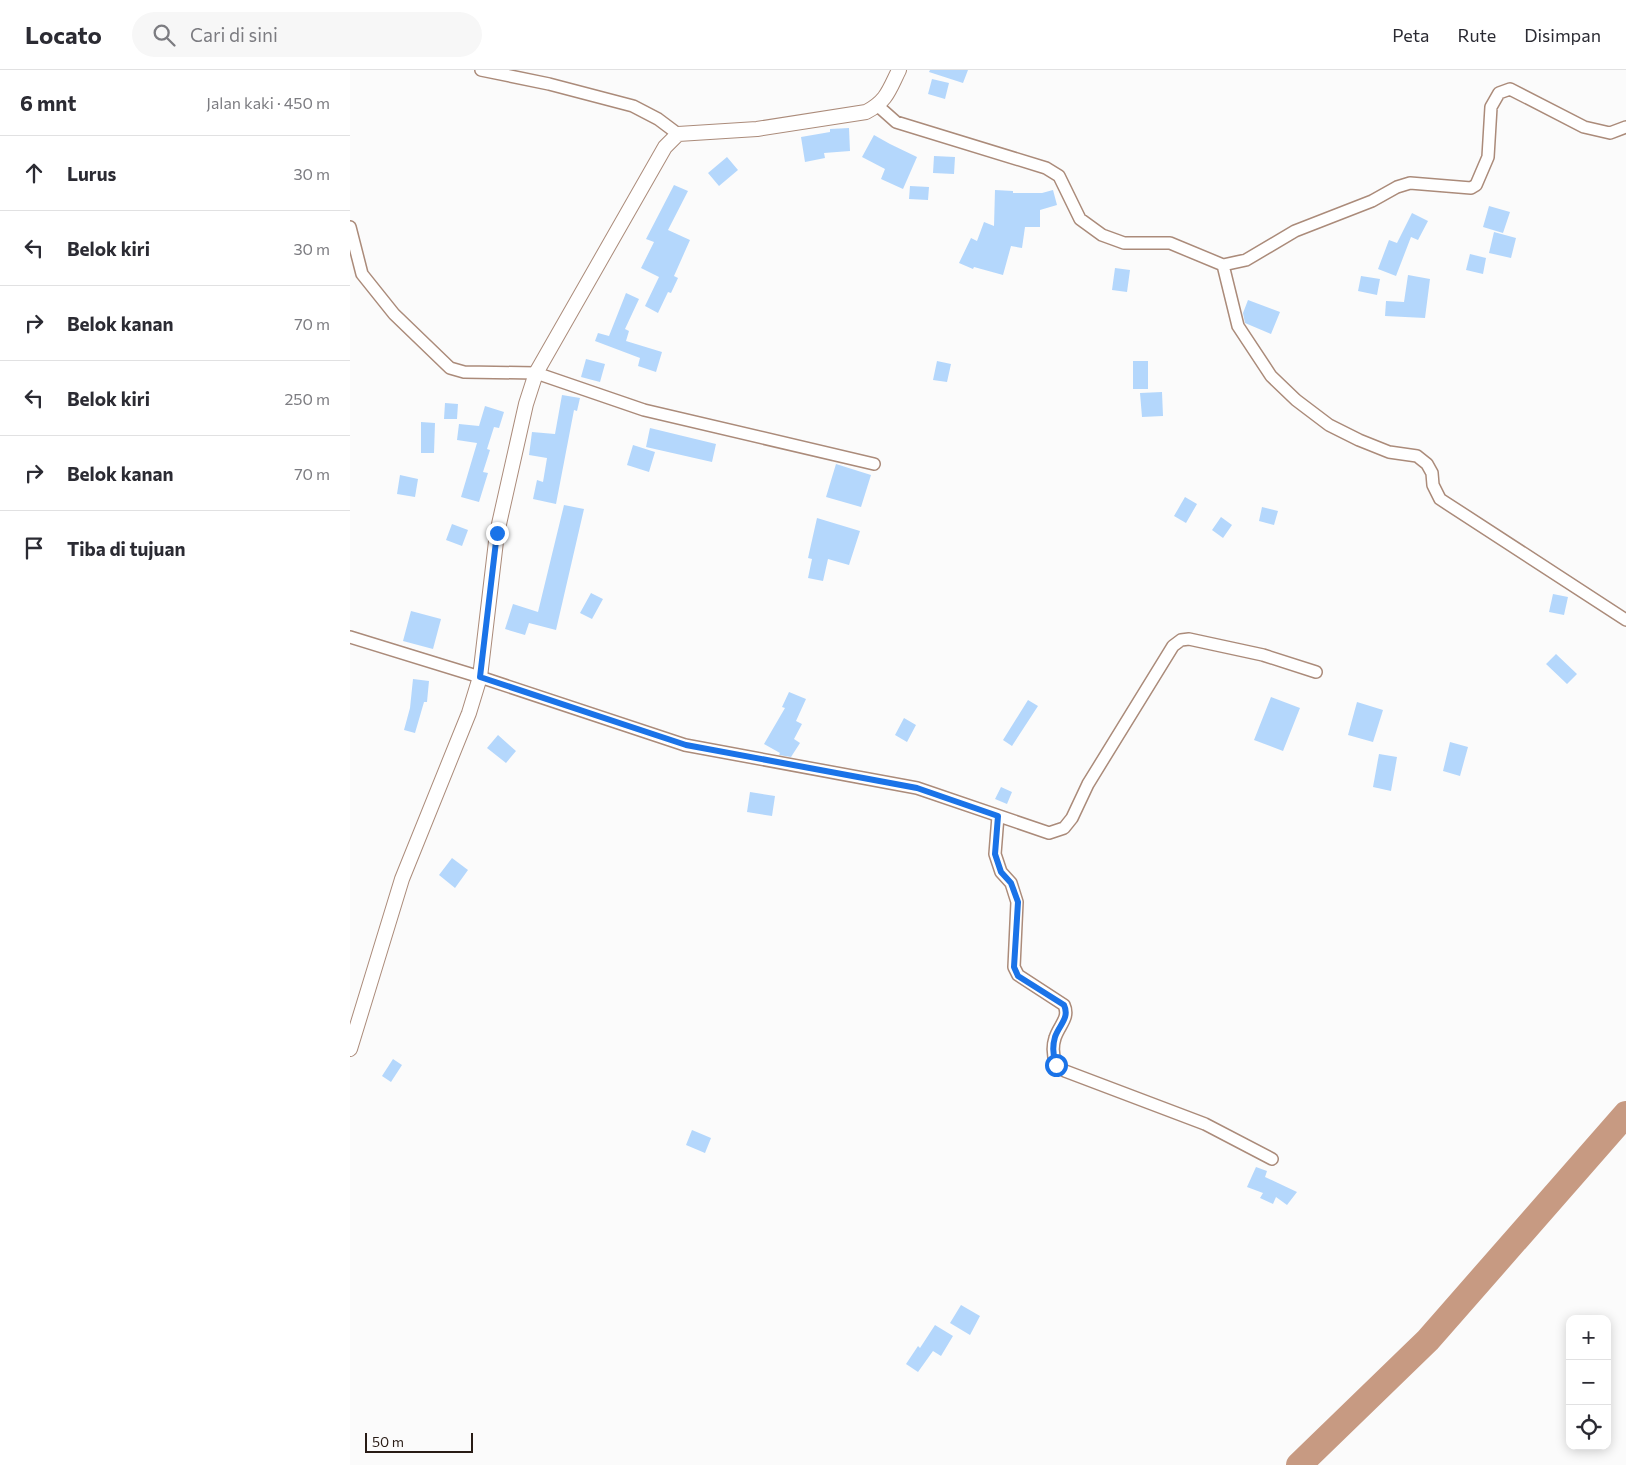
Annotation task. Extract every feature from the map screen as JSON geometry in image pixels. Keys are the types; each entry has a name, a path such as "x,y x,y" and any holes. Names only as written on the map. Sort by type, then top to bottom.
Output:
{"street":[{"path":"480,70 549,84 633,106 658,119 678,134 757,129 866,112 878,106 885,98 899,70"},
{"path":"878,106 896,122 1046,168 1059,176 1080,219 1102,235 1124,243 1170,243 1222,264 1246,260 1295,231 1372,202 1397,187 1410,183 1465,189 1472,188 1476,185 1488,157 1491,106 1499,93 1510,89 1584,127 1610,133 1626,127"},
{"path":"350,1049 402,879 468,713 480,677 497,533 526,404 536,373 665,147 678,134"},
{"path":"350,227 362,274 394,314 450,368 464,372 536,373 644,410 874,464"},
{"path":"1222,264 1238,326 1271,376 1296,400 1329,426 1359,440 1389,452 1417,456 1427,464 1432,472 1433,485 1440,499 1626,620"},
{"path":"350,637 480,677 686,745 917,788 1048,833 1064,828 1072,818 1088,784 1120,730 1173,646 1181,640 1189,639 1263,655 1316,672"},
{"path":"998,816 995,854 1001,872 1011,883 1018,902 1014,967 1018,976 1064,1005 1066,1011 1066,1016 1055,1038 1052,1054 1056,1065 1065,1071 1205,1124 1272,1159"}],"building":[{"path":"930,70 968,70 963,83 929,72"},
{"path":"932,79 949,83 945,99 928,94"},
{"path":"849,128 850,151 824,153 825,158 805,162 801,137 830,132 830,129"},
{"path":"874,135 917,157 903,189 881,179 885,169 862,157"},
{"path":"934,156 955,157 954,174 933,173"},
{"path":"727,157 738,170 719,186 708,173"},
{"path":"674,185 688,191 668,230 690,240 674,276 678,278 671,293 668,292 658,313 645,306 659,277 641,268 654,242 646,239"},
{"path":"910,186 929,187 928,200 909,199"},
{"path":"995,190 1013,191 1013,193 1042,193 1053,190 1057,205 1040,210 1040,227 1025,227 1022,248 1011,246 1003,275 974,267 973,269 959,263 971,238 977,241 984,222 994,226"},
{"path":"1489,206 1510,212 1503,233 1483,227"},
{"path":"1412,213 1428,221 1418,240 1411,237 1396,276 1378,269 1389,240 1397,243"},
{"path":"1494,232 1516,238 1511,258 1489,253"},
{"path":"1470,254 1486,258 1483,274 1466,270"},
{"path":"1115,268 1130,270 1127,292 1112,290"},
{"path":"1408,275 1430,279 1425,318 1385,316 1386,301 1404,302"},
{"path":"1361,276 1380,279 1377,295 1358,291"},
{"path":"626,293 639,299 625,329 629,331 626,341 662,352 656,372 638,366 640,358 595,341 598,333 609,336"},
{"path":"1248,300 1280,312 1271,334 1245,323 1243,313"},
{"path":"586,359 605,364 600,382 581,377"},
{"path":"937,361 951,364 947,382 933,380"},
{"path":"1133,361 1148,361 1148,389 1133,389"},
{"path":"1162,392 1163,416 1142,417 1140,393"},
{"path":"562,395 580,398 577,411 574,410 556,504 533,499 537,480 543,482 547,458 529,455 532,432 555,434"},
{"path":"445,403 458,404 457,419 444,419"},
{"path":"485,406 504,412 499,428 494,427 487,449 490,450 483,472 488,473 479,502 461,497 477,443 457,440 459,424 479,426"},
{"path":"421,422 435,423 434,453 421,453"},
{"path":"650,428 716,444 712,462 646,447"},
{"path":"633,445 655,452 649,472 627,465"},
{"path":"836,464 871,475 861,507 826,497"},
{"path":"400,475 418,479 415,497 397,494"},
{"path":"1185,497 1197,504 1186,523 1174,516"},
{"path":"564,505 584,509 556,630 529,623 525,635 505,629 513,604 538,612"},
{"path":"1262,507 1278,511 1274,525 1259,521"},
{"path":"1221,517 1232,525 1223,538 1212,530"},
{"path":"817,518 860,531 849,565 828,559 823,581 808,578 812,559 808,558"},
{"path":"452,524 468,530 462,546 446,540"},
{"path":"591,593 603,599 592,619 580,613"},
{"path":"1553,594 1568,597 1564,615 1549,612"},
{"path":"411,611 441,619 433,649 403,641"},
{"path":"1556,654 1577,674 1567,684 1546,664"},
{"path":"413,679 429,681 427,702 424,702 415,733 404,730 410,708"},
{"path":"789,692 806,699 796,721 802,724 794,739 800,743 791,757 779,755 780,753 764,744 785,708 782,707"},
{"path":"1271,697 1300,708 1283,751 1254,740"},
{"path":"1028,700 1038,706 1012,746 1003,740"},
{"path":"1357,702 1383,710 1373,742 1348,735"},
{"path":"904,718 916,725 907,742 895,735"},
{"path":"498,735 516,751 506,763 487,748"},
{"path":"1450,742 1468,747 1460,776 1443,771"},
{"path":"1379,754 1397,757 1391,791 1373,787"},
{"path":"1001,787 1012,792 1007,804 995,799"},
{"path":"750,792 775,796 772,816 747,812"},
{"path":"452,858 468,870 455,888 439,875"},
{"path":"393,1059 402,1065 391,1082 382,1076"},
{"path":"692,1130 711,1138 705,1153 686,1145"},
{"path":"1256,1167 1267,1171 1265,1177 1297,1192 1287,1205 1276,1197 1273,1204 1260,1198 1263,1193 1247,1187"},
{"path":"961,1305 980,1316 970,1335 950,1323"},
{"path":"935,1325 953,1336 941,1356 933,1351 918,1372 906,1364 918,1346 920,1348"}],"waterway":[{"path":"1299,1465 1428,1340 1626,1114"}],"route":[{"path":"497,533 480,677 686,745 917,788 998,816 995,854 1001,872 1011,883 1018,902 1014,967 1018,976 1064,1005 1066,1011 1066,1016 1055,1038 1052,1054 1056,1065"}]}
